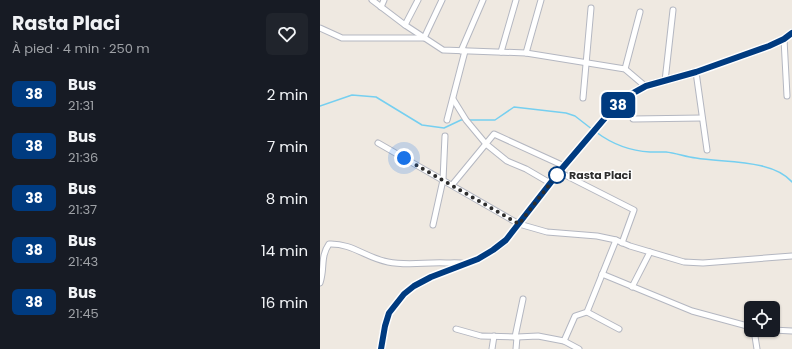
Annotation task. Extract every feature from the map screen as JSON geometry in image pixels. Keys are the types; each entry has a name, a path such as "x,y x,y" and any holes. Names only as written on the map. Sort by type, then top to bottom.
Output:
{"street":[{"path":"372,0 405,25 443,50 526,53 625,69 646,86"},
{"path":"381,7 384,0"},
{"path":"405,25 418,0"},
{"path":"424,38 442,0"},
{"path":"448,120 463,51 482,0"},
{"path":"501,52 516,0"},
{"path":"526,53 542,0"},
{"path":"583,98 591,8"},
{"path":"665,81 673,10"},
{"path":"625,69 640,12"},
{"path":"320,28 342,38 424,38"},
{"path":"381,349 389,313 404,294 414,286 431,277 467,264 493,250 506,240 564,166 605,118 626,97 646,86 696,72 769,46 784,39 792,33"},
{"path":"784,39 787,96"},
{"path":"696,72 707,150"},
{"path":"453,99 466,120 486,144 507,161 526,169 550,183"},
{"path":"633,119 702,118"},
{"path":"452,184 494,134 564,166"},
{"path":"433,225 443,180 445,136"},
{"path":"378,143 452,184 519,224 547,232 597,236 616,240 684,262 703,263 792,256"},
{"path":"559,172 634,210 622,243"},
{"path":"587,312 616,240"},
{"path":"320,283 324,250 329,244 339,244 353,248 386,262 404,265 439,262 467,264"},
{"path":"632,286 650,252"},
{"path":"602,274 692,311 744,325"},
{"path":"516,349 516,337 523,299"},
{"path":"564,341 575,316 587,312 619,329"},
{"path":"456,329 481,336 538,336 564,341 579,349"},
{"path":"780,330 792,331"},
{"path":"492,349 494,336"},
{"path":"755,337 757,349"}],"waterway":[{"path":"320,106 352,95 376,97 422,125 444,128 461,120 465,120"},
{"path":"468,120 495,120 514,107 566,113 575,116 593,130"},
{"path":"596,132 615,143 636,150 674,153 707,160 747,163 772,169 792,182"}],"bus line":[{"name":"38","path":"381,349 389,313 404,294 414,286 431,277 478,259 506,240 559,172 605,118 626,97 646,86 716,66 769,46 784,39 792,33"}],"place":[{"name":"Rasta Placi","path":"557,175"}],"route":[{"path":"404,158 519,224 559,172 557,175"}]}
